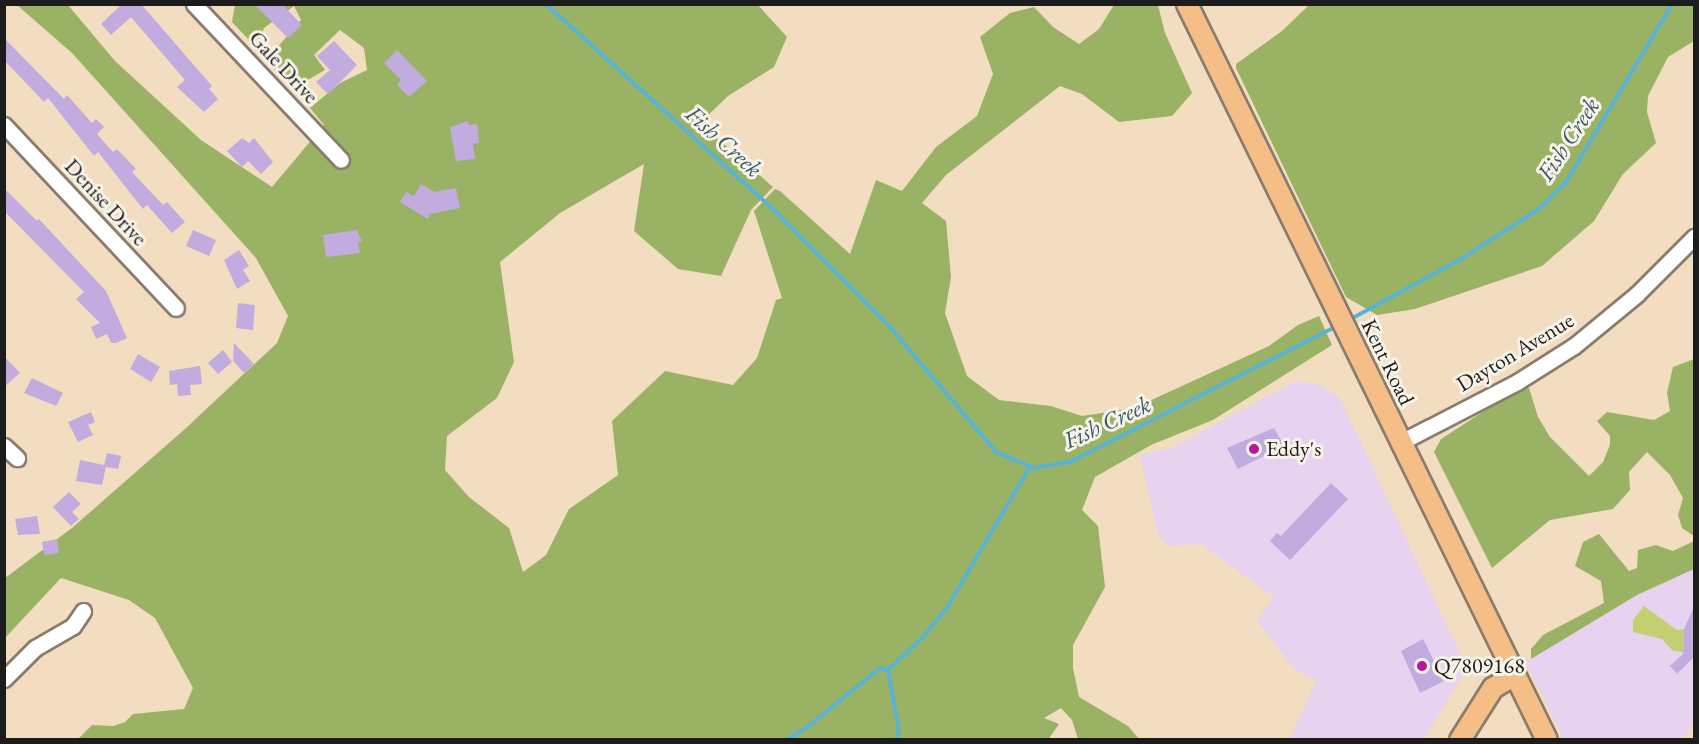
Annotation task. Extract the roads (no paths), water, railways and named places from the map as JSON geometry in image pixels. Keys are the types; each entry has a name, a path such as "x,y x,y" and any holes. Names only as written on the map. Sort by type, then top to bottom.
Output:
{"main road":[{"name":"Kent Road","path":"1187,4 1546,740"},
{"path":"1461,740 1493,688 1515,675"}],"street":[{"name":"Gale Drive","path":"194,4 341,160"},
{"name":"Denise Drive","path":"4,125 176,308"},
{"name":"Dayton Avenue","path":"1401,442 1517,382 1574,346 1637,294 1695,237"},
{"path":"4,446 17,458"},
{"path":"4,679 35,648 73,626 83,611"}],"waterway":[{"name":"Fish Creek","path":"546,4 776,212 890,327 996,452 1034,468 1072,461 1337,326"},
{"name":"Fish Creek","path":"1349,320 1461,259 1539,209 1566,182 1672,4"},
{"path":"786,740 806,728 880,668 888,670 923,637 948,606 1030,466"},
{"path":"888,670 899,731 896,740"}],"place":[{"name":"Eddy's","path":"1254,449"},
{"name":"Q7809168","path":"1422,666"}]}
